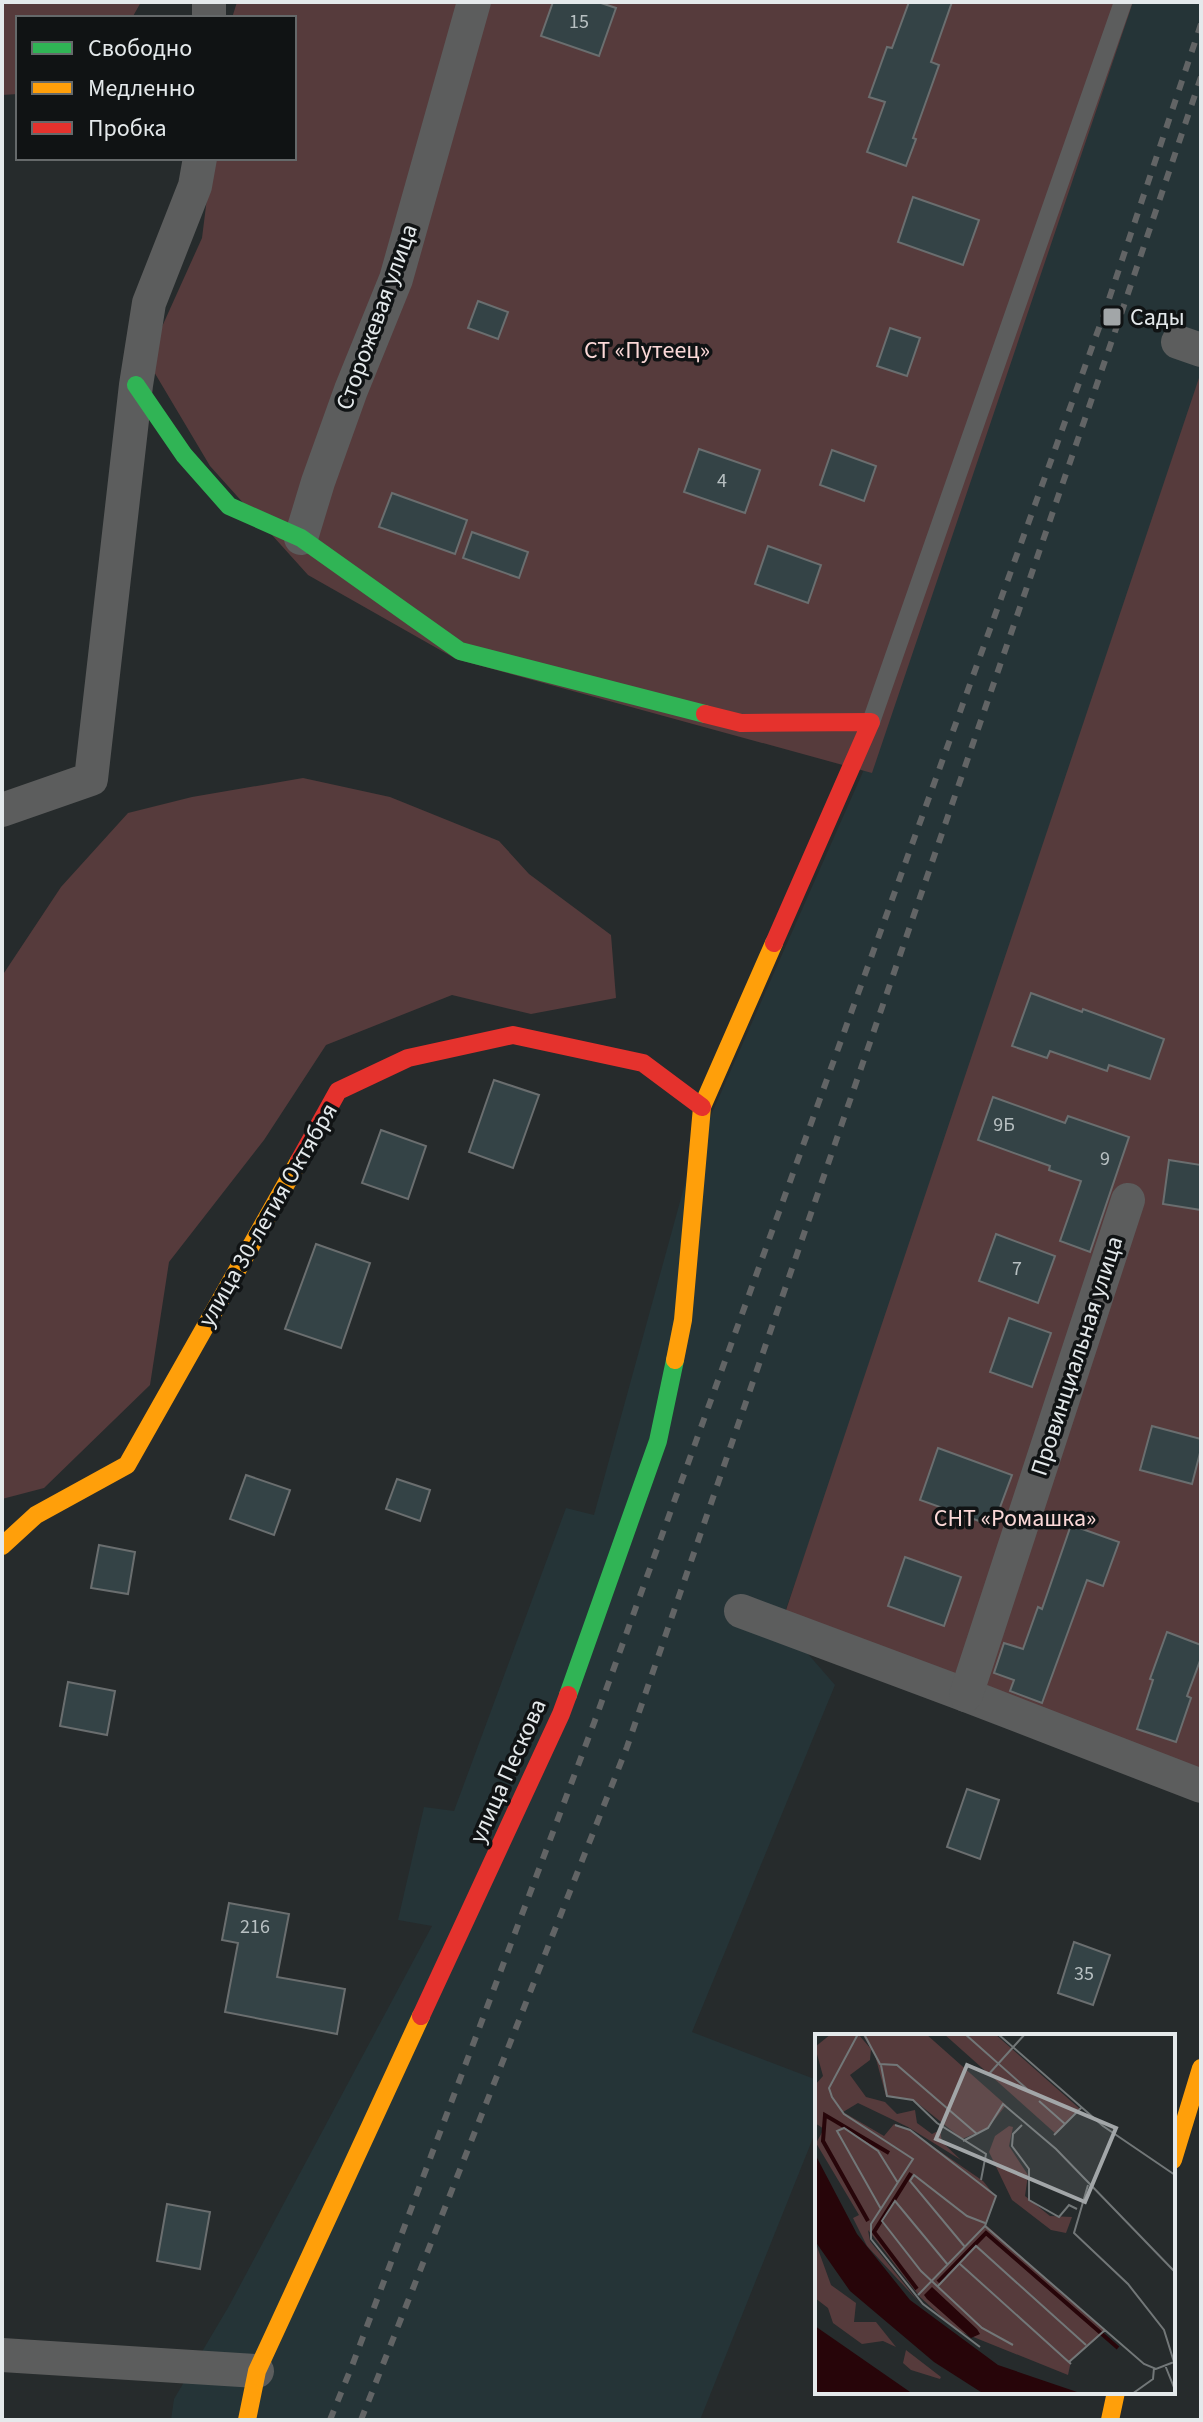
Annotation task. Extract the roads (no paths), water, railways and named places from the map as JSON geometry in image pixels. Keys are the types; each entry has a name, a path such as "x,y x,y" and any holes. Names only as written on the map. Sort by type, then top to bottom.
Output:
{"street":[{"name":"Сторожевая улица","path":"301,538 351,390 396,279 474,2"},
{"path":"2,810 91,779 136,385 149,303 195,186 200,160"},
{"path":"136,385 184,455 229,506 301,538 460,651 741,723 871,722"},
{"name":"улица Пескова","path":"247,2420 257,2371 561,1714 658,1441 683,1320 702,1107 871,722"},
{"name":"улица 30-летия Октября","path":"2,1546 36,1515 127,1465 338,1091 408,1058 513,1035 643,1063 702,1107"},
{"name":"Провинциальная улица","path":"966,1695 1128,1200"},
{"path":"741,1611 1201,1786"},
{"path":"1175,2153 1201,2068"},
{"path":"2,2355 257,2371"},
{"path":"1110,2420 1116,2394"}],"lane":[{"path":"871,722 1123,2"}],"railway":[{"path":"330,2420 594,1723 1104,314 1201,24"},
{"path":"361,2420 627,1747 1201,77"}],"place":[{"name":"Сады","path":"1112,317"}],"park label":[{"name":"СТ «Путеец»","path":"647,350"},
{"name":"СНТ «Ромашка»","path":"1015,1518"}]}
